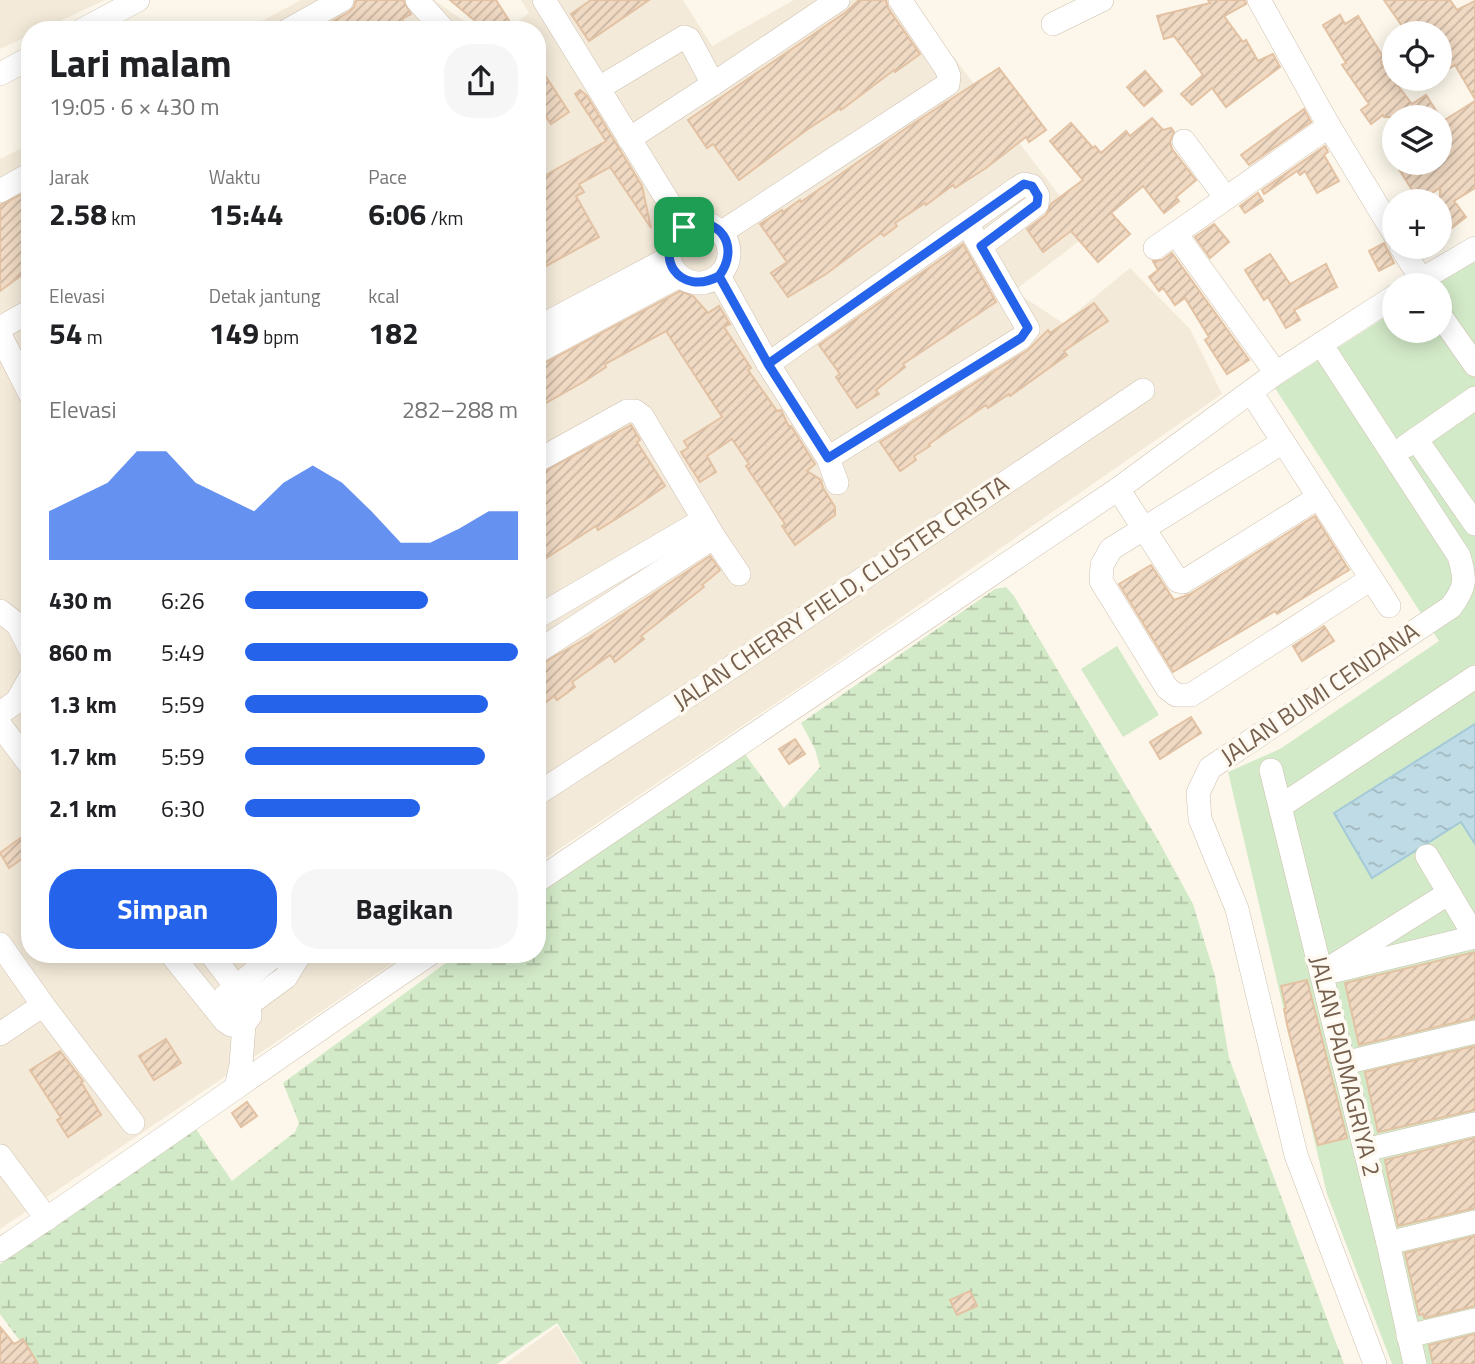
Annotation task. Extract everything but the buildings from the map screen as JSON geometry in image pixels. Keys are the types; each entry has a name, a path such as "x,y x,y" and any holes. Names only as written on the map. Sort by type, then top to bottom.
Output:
{"street":[{"path":"99,21 138,0"},
{"path":"304,21 342,0"},
{"path":"417,0 436,21"},
{"path":"544,0 684,227"},
{"path":"629,139 838,0"},
{"path":"722,232 948,84 946,68 900,0"},
{"path":"1053,24 1102,0"},
{"path":"1259,0 1329,126 1382,214"},
{"path":"598,88 684,37 689,39 713,83"},
{"path":"0,74 21,63"},
{"path":"1155,248 1329,126"},
{"path":"1184,141 1226,198"},
{"path":"0,191 21,179"},
{"path":"768,364 1024,184 1032,186 1038,196 1037,204 981,246"},
{"path":"704,223 722,232 728,243 726,267 719,276 709,282 688,282 674,267 670,246 675,235 684,227 704,223"},
{"path":"828,458 1021,338 1028,328 968,225"},
{"path":"1176,234 1276,373"},
{"path":"1432,273 1475,248"},
{"path":"546,324 674,267"},
{"path":"546,346 674,267"},
{"path":"719,276 768,364 828,458 837,483"},
{"path":"546,875 1118,489 1276,373 1382,304"},
{"path":"0,328 21,317"},
{"path":"1452,332 1475,365"},
{"path":"0,335 21,376"},
{"name":"JALAN BUMI CENDANA","path":"1321,344 1459,556 1464,572 1462,592 1451,607 1210,768 1198,793 1200,818 1237,909 1296,1155 1375,1364"},
{"name":"JALAN CHERRY FIELD, CLUSTER CRISTA","path":"546,788 705,685 1143,390"},
{"path":"1251,392 1388,606"},
{"path":"1392,456 1475,398"},
{"path":"546,456 627,411 635,411 642,416 708,528 739,574"},
{"path":"1416,439 1474,519"},
{"path":"1283,442 1111,549 1102,565 1101,581 1167,688 1176,695 1191,695 1371,579"},
{"path":"1118,489 1175,580 1183,582 1319,497"},
{"path":"546,612 708,528"},
{"path":"546,645 708,528"},
{"path":"0,611 21,621"},
{"path":"1281,806 1475,677"},
{"path":"0,725 21,762"},
{"name":"JALAN PADMAGRIYA 2","path":"1271,770 1388,1243 1415,1364"},
{"path":"1322,974 1475,937 1427,856"},
{"path":"1322,974 1449,892"},
{"path":"0,944 134,1124"},
{"path":"181,963 233,1009"},
{"path":"215,963 233,1009 241,1065 236,1088"},
{"path":"233,1009 267,963"},
{"path":"233,1009 286,977 295,963"},
{"path":"0,1250 417,963"},
{"path":"0,1034 43,1005"},
{"path":"1344,1063 1475,1032"},
{"path":"1365,1150 1475,1125"},
{"path":"0,1156 47,1219"},
{"path":"1388,1243 1475,1222"},
{"path":"1408,1336 1475,1320"}],"shaded area":[{"path":"0,0 105,0 60,21 21,21 21,39 0,49"},
{"path":"301,0 434,0 464,21 262,21"},
{"path":"521,0 683,0 712,46 794,0 910,0 1062,199 1096,228 1014,291 1063,323 1130,268 1190,329 1222,394 831,666 546,858 546,21 518,21 529,13"},
{"path":"21,148 21,963 393,963 0,1229 0,159"},
{"path":"557,1326 581,1364 505,1364"}],"green space":[{"path":"1475,262 1475,1364 1392,1364 1327,1194 1228,772 1280,749 1439,641 1275,388 1382,319 1382,343 1452,343 1452,275"},
{"path":"1006,587 1014,596 1193,904 1215,976 1229,1058 1344,1364 582,1364 557,1323 497,1364 37,1364 0,1314 0,1264 196,1129 232,1181 295,1132 299,1123 283,1083 446,963 546,963 546,889 745,754 784,808 820,767 815,749 801,723 995,589"},
{"path":"1117,646 1159,715 1123,737 1081,669"}],"water":[{"path":"1475,724 1475,844 1461,822 1372,878 1334,813"}],"route":[{"path":"684,227 675,235 670,246 672,268 688,282 699,284 719,276 768,364 1016,189 1024,184 1032,186 1038,196 1037,204 981,246 1028,328 1021,338 828,458 768,364 719,276 726,267 729,255 728,243 722,232 704,223 684,227"}]}
